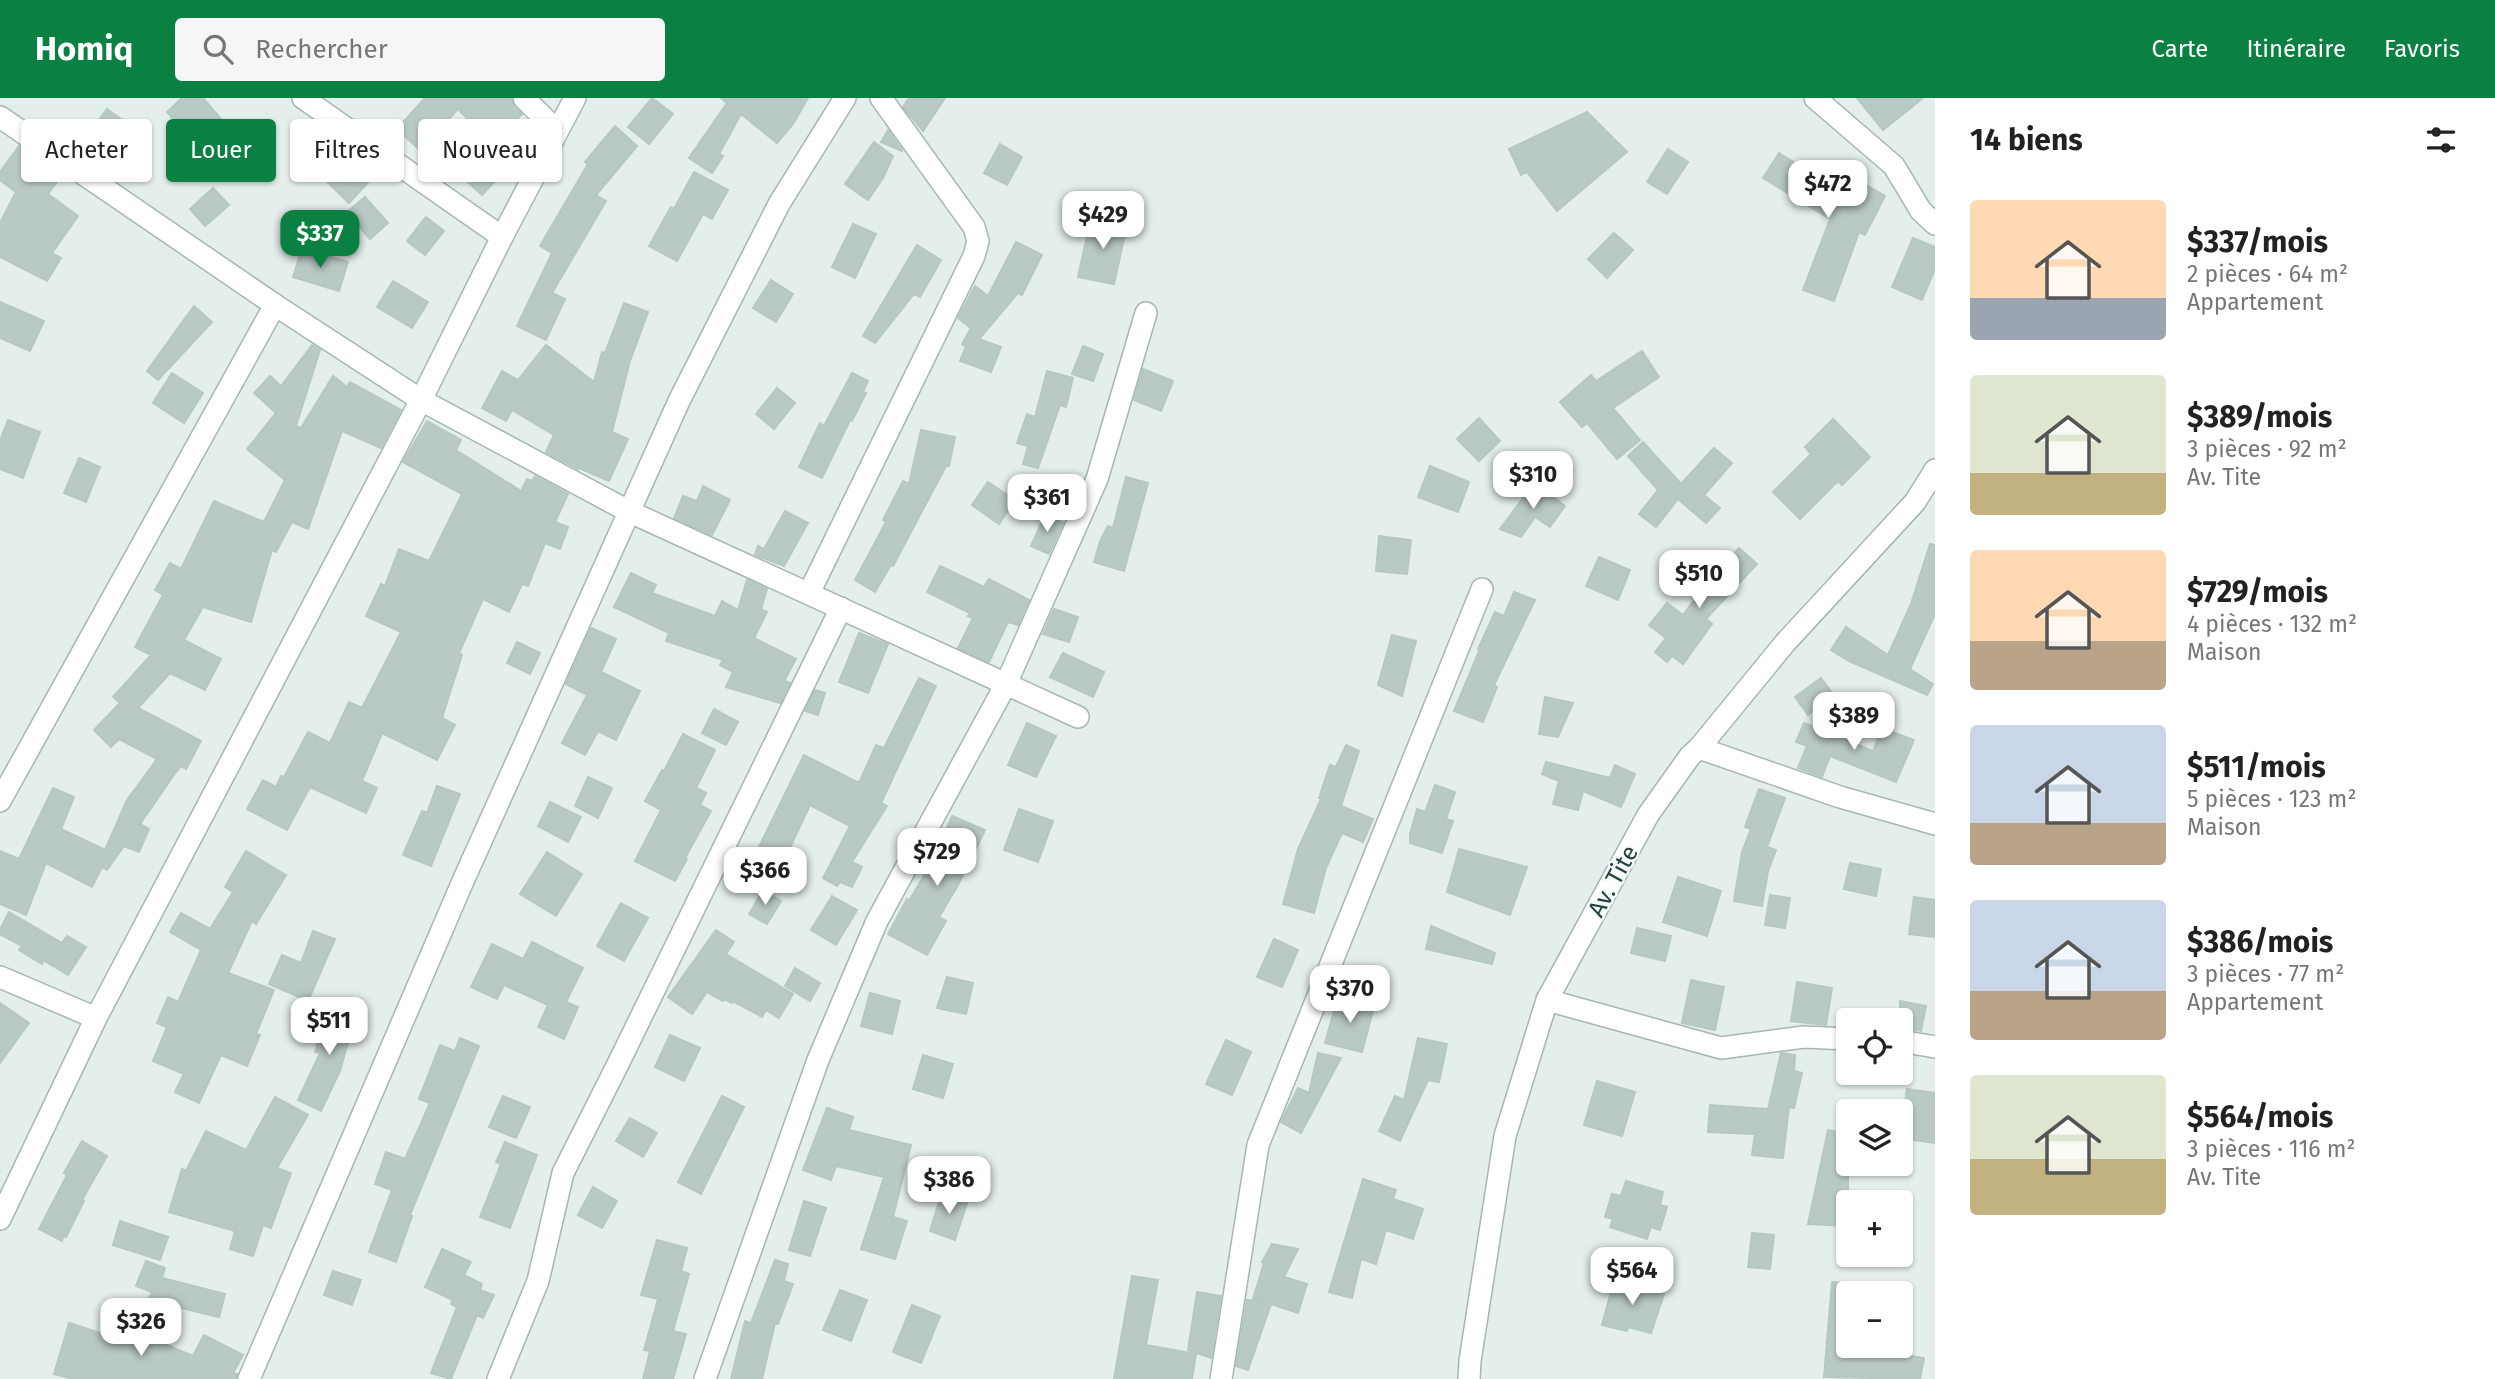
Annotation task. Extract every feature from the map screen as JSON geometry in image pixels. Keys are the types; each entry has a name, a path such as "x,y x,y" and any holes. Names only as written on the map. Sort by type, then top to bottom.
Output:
{"street":[{"path":"303,98 502,237"},
{"path":"524,98 545,119"},
{"path":"562,122 575,98"},
{"path":"249,1379 459,888 628,510 679,401 779,204 845,98"},
{"path":"809,593 974,256 978,241 974,227 881,98"},
{"path":"1815,98 1894,166 1921,211 1935,224"},
{"path":"0,117 421,400 628,510 1078,717"},
{"path":"0,1219 96,1017 421,400 531,182"},
{"path":"0,800 275,304"},
{"path":"705,1379 818,1060 877,921 1006,684 1097,479 1146,313"},
{"name":"Av. Tite","path":"1469,1379 1505,1136 1547,1000 1648,816 1690,756 1785,643 1915,502 1935,470"},
{"path":"1221,1379 1258,1144 1482,589"},
{"path":"498,1379 538,1280 563,1173 620,1062 841,608"},
{"path":"1699,748 1840,797 1935,824"},
{"path":"0,977 96,1017"},
{"path":"1547,1000 1721,1048 1804,1037 1836,1038"},
{"path":"1913,1043 1935,1047"}],"building":[{"path":"182,98 203,98 221,119 173,119 167,112"},
{"path":"425,98 511,98 514,107 522,114 517,119 468,119 458,109 449,119 418,119 418,148 404,135 404,121"},
{"path":"652,98 673,114 649,144 628,127"},
{"path":"721,98 808,98 793,124 777,143 741,114 719,154 723,156 712,173 689,158 727,103"},
{"path":"909,98 945,98 923,131 903,107"},
{"path":"1857,98 1923,98 1883,130"},
{"path":"107,109 121,119 100,119"},
{"path":"1587,112 1627,152 1557,211 1527,172 1521,175 1509,149"},
{"path":"615,126 637,146 596,195 606,201 552,293 565,299 546,340 517,326 552,253 540,246 588,164 585,162"},
{"path":"888,130 902,150 902,151 881,142"},
{"path":"874,142 893,156 883,178 868,200 845,184"},
{"path":"1000,144 1022,157 1007,185 984,173"},
{"path":"19,146 21,182 57,182 48,194 78,216 52,253 61,258 47,281 0,257 0,223 16,192 0,180 0,172"},
{"path":"1668,149 1688,162 1667,194 1647,182"},
{"path":"1779,153 1849,196 1857,180 1885,196 1865,235 1859,232 1834,301 1803,290 1830,219 1763,178"},
{"path":"694,172 728,190 712,219 703,214 677,261 649,246 671,207 674,209"},
{"path":"327,182 368,182 349,203"},
{"path":"468,182 494,182 482,195"},
{"path":"213,188 229,205 205,226 190,209"},
{"path":"365,197 388,223 370,239 347,212"},
{"path":"426,217 444,231 425,255 407,241"},
{"path":"1091,218 1127,225 1114,284 1078,277"},
{"path":"853,224 876,234 855,278 832,267"},
{"path":"1614,233 1633,250 1607,278 1588,259"},
{"path":"1913,238 1935,247 1935,269 1922,300 1892,287"},
{"path":"1016,242 1042,255 1022,295 1018,293 979,339 1001,347 991,372 960,361 966,347 962,344 971,328 958,318 975,286 988,296"},
{"path":"917,245 941,260 920,297 914,294 875,343 863,336"},
{"path":"302,248 348,262 339,291 293,277"},
{"path":"771,280 793,294 776,322 753,308"},
{"path":"393,281 428,302 412,328 377,307"},
{"path":"0,302 44,321 30,351 0,338"},
{"path":"624,303 648,312 630,361 612,432 628,439 609,481 546,452 554,435 512,410 506,421 482,408 502,371 518,380 546,345 594,382 602,352 605,353"},
{"path":"194,306 212,322 158,380 147,371"},
{"path":"312,345 320,350 296,426 301,428 333,376 347,387 350,382 401,410 381,448 342,431 308,529 292,522 276,552 272,550 251,622 203,607 184,640 221,659 205,690 170,673 138,708 201,741 186,769 181,766 140,824 149,829 139,852 124,846 107,870 102,867 92,887 46,863 26,915 0,904 0,851 19,859 53,788 74,797 61,829 105,850 127,800 157,759 119,739 111,747 94,730 120,703 113,697 151,655 135,647 163,595 155,590 170,563 181,569 214,501 264,522 285,480 247,449 276,413 254,393 270,376 281,386"},
{"path":"1083,346 1103,354 1093,381 1072,374"},
{"path":"1642,351 1659,377 1613,408 1640,440 1617,459 1587,423 1582,427 1560,402 1591,375 1596,381"},
{"path":"1143,369 1173,381 1161,411 1134,400"},
{"path":"1047,371 1073,378 1066,407 1060,405 1038,468 1023,464 1028,446 1017,443 1027,414 1035,417"},
{"path":"172,373 203,393 184,423 153,403"},
{"path":"852,373 868,381 863,392 866,393 822,478 799,467 820,423 824,426"},
{"path":"777,388 795,403 774,429 756,414"},
{"path":"1479,418 1500,441 1479,461 1457,439"},
{"path":"1833,419 1870,457 1842,485 1838,481 1800,519 1773,492 1811,454 1805,447"},
{"path":"8,420 40,432 23,478 0,469 0,441"},
{"path":"427,421 461,440 456,450 521,491 527,479 532,481 535,476 568,494 555,522 568,527 560,549 545,543 528,586 522,584 509,612 483,599 459,653 462,655 442,718 455,725 437,760 382,733 362,781 377,788 366,813 310,787 287,830 247,809 263,780 276,787 281,776 284,777 308,732 330,743 349,702 362,708 401,632 366,616 381,584 385,586 399,549 429,561 462,494 403,462"},
{"path":"921,430 955,437 949,466 946,466 893,566 891,565 875,592 855,580 886,522 883,520 903,481 909,484"},
{"path":"1643,442 1681,484 1714,448 1732,463 1704,495 1720,508 1706,523 1678,499 1656,527 1639,514 1658,490 1628,456"},
{"path":"79,458 100,467 86,502 64,493"},
{"path":"1430,466 1469,482 1458,512 1418,497"},
{"path":"1126,477 1148,483 1124,571 1094,562 1108,526 1113,528"},
{"path":"988,482 1015,500 999,524 972,505"},
{"path":"1534,483 1565,506 1550,527 1535,517 1521,537 1500,529"},
{"path":"703,486 730,500 712,535 674,518 683,496 697,501"},
{"path":"785,511 808,523 784,566 755,555 758,546 764,549"},
{"path":"1045,515 1063,523 1049,554 1031,546"},
{"path":"1379,536 1411,540 1407,574 1376,571"},
{"path":"1930,544 1935,545 1935,614 1910,669 1933,684 1927,695 1849,661 1831,650 1846,627 1888,655 1911,604"},
{"path":"1739,548 1757,564 1706,619 1712,624 1683,664 1672,656 1667,662 1655,652 1666,638 1649,625 1667,603 1683,615"},
{"path":"1599,557 1630,570 1618,600 1586,586"},
{"path":"940,566 984,587 989,579 1029,600 1018,625 1008,622 989,662 958,648 973,618 968,616 970,613 927,592"},
{"path":"631,573 656,585 652,593 715,616 722,601 738,610 747,580 767,589 761,609 767,612 754,638 796,659 784,681 790,683 780,703 726,687 733,672 720,665 723,660 666,641 669,633 614,607"},
{"path":"1514,592 1535,600 1494,685 1497,687 1483,722 1454,711 1495,612 1504,616"},
{"path":"1054,609 1078,617 1069,642 1043,634"},
{"path":"591,628 616,639 601,672 640,691 616,740 598,731 585,755 562,743 587,695 566,684"},
{"path":"859,633 888,644 868,693 839,682"},
{"path":"1392,635 1416,641 1402,696 1378,685"},
{"path":"517,642 540,653 530,674 507,663"},
{"path":"1063,653 1104,672 1093,697 1050,677"},
{"path":"919,678 936,686 881,803 887,806 852,862 862,867 852,887 840,882 837,886 823,878 850,826 810,805 780,869 754,857 804,755 859,783 876,745 884,748"},
{"path":"1821,678 1833,694 1808,715 1795,697"},
{"path":"815,690 825,693 818,715 805,711"},
{"path":"1545,697 1573,703 1558,737 1539,734"},
{"path":"714,709 738,722 726,745 702,733"},
{"path":"1027,723 1056,736 1036,777 1008,765"},
{"path":"1804,723 1873,751 1882,728 1914,740 1896,782 1830,756 1822,777 1798,768 1807,746 1796,742"},
{"path":"683,734 715,750 696,788 706,793 700,805 711,811 675,881 635,861 661,810 645,801"},
{"path":"1346,745 1359,751 1341,806 1373,819 1363,842 1342,833 1326,868 1314,913 1283,904 1298,849 1321,799 1319,798 1330,765 1336,767"},
{"path":"1546,762 1610,778 1615,765 1635,774 1621,807 1583,791 1578,810 1553,804 1559,781 1542,774"},
{"path":"588,777 612,788 598,818 575,806"},
{"path":"1435,785 1455,792 1446,819 1453,821 1442,853 1410,843 1417,809 1425,812"},
{"path":"437,786 460,794 431,866 403,855 422,811 427,813"},
{"path":"1759,789 1785,798 1767,847 1776,850 1768,871 1762,906 1734,901 1742,852 1751,829 1745,827"},
{"path":"550,802 581,817 568,842 538,826"},
{"path":"1019,809 1053,821 1038,862 1004,850"},
{"path":"952,816 985,830 939,917 946,921 927,955 888,934 946,839 943,837"},
{"path":"1459,849 1527,867 1510,915 1447,892"},
{"path":"246,851 286,875 256,924 252,921 228,973 274,990 256,1034 260,1035 247,1066 221,1055 199,1103 175,1092 184,1074 153,1061 167,1027 157,1023 168,997 178,1002 201,950 170,932 181,913 210,929 233,892 225,887"},
{"path":"547,852 582,874 556,916 520,894"},
{"path":"1850,863 1881,869 1876,896 1844,889"},
{"path":"1678,877 1721,891 1707,936 1663,922"},
{"path":"763,890 781,901 767,924 749,914"},
{"path":"1770,895 1790,898 1785,928 1765,925"},
{"path":"832,896 857,910 836,945 811,930"},
{"path":"1914,897 1935,900 1935,937 1909,934"},
{"path":"621,903 648,918 624,961 597,946"},
{"path":"9,912 62,943 67,936 86,947 68,975 43,960 42,964 19,950 22,946 0,934"},
{"path":"1431,926 1495,953 1492,964 1426,949"},
{"path":"1637,928 1671,936 1665,961 1631,953"},
{"path":"716,930 734,942 726,954 793,994 779,1018 766,1010 762,1017 733,1001 723,1001 707,992 692,1014 668,997"},
{"path":"313,931 335,939 308,1001 269,984 282,955 301,963"},
{"path":"1274,939 1298,950 1282,987 1257,977"},
{"path":"532,942 583,968 566,1002 578,1007 564,1039 538,1027 548,1005 504,985 497,999 471,987 492,944 523,959"},
{"path":"795,968 820,983 810,1001 785,986"},
{"path":"947,977 973,983 966,1014 937,1008"},
{"path":"1691,980 1724,987 1715,1030 1682,1023"},
{"path":"1797,982 1832,988 1826,1025 1791,1021"},
{"path":"870,993 900,1001 892,1034 861,1026"},
{"path":"1338,997 1374,1007 1362,1052 1325,1043"},
{"path":"1900,1001 1926,1006 1921,1031 1913,1030 1913,1008 1900,1008"},
{"path":"0,1003 29,1023 0,1063"},
{"path":"358,1008 340,1071 321,1111 298,1100 320,1053 315,1052 326,1013"},
{"path":"670,1035 700,1048 684,1081 655,1067"},
{"path":"460,1038 479,1046 410,1215 412,1216 396,1262 369,1252 392,1190 375,1184 386,1152 405,1159 430,1103 419,1099 440,1045 455,1051"},
{"path":"1418,1038 1447,1044 1439,1082 1428,1080 1400,1141 1379,1131 1395,1096 1404,1100"},
{"path":"1226,1040 1251,1052 1232,1095 1206,1084"},
{"path":"1318,1053 1341,1058 1301,1133 1281,1122 1298,1088 1309,1093"},
{"path":"1781,1053 1795,1055 1794,1071 1802,1073 1794,1108 1789,1107 1783,1158 1752,1155 1755,1134 1708,1132 1710,1105 1768,1109"},
{"path":"923,1055 953,1064 943,1098 913,1089"},
{"path":"1597,1081 1635,1092 1622,1136 1584,1125"},
{"path":"1907,1089 1935,1093 1935,1143 1913,1140 1913,1099 1906,1099"},
{"path":"503,1096 530,1107 516,1138 489,1127"},
{"path":"722,1096 744,1107 701,1194 678,1182"},
{"path":"275,1097 308,1115 277,1168 291,1173 271,1228 263,1225 253,1256 230,1249 235,1231 169,1212 182,1169 186,1171 206,1131 246,1150"},
{"path":"827,1108 853,1117 849,1130 911,1145 893,1217 907,1221 895,1259 861,1249 884,1177 836,1166 831,1180 803,1170"},
{"path":"630,1118 657,1133 643,1157 616,1141"},
{"path":"1828,1130 1836,1132 1836,1176 1848,1176 1848,1190 1836,1190 1836,1225 1808,1224"},
{"path":"82,1141 107,1156 62,1241 39,1229 67,1175 64,1173"},
{"path":"505,1142 537,1155 510,1228 480,1217 501,1164 496,1162"},
{"path":"1363,1179 1396,1190 1393,1199 1423,1209 1413,1239 1386,1230 1376,1264 1361,1259 1352,1298 1329,1292"},
{"path":"1626,1181 1663,1192 1660,1205 1667,1207 1660,1230 1651,1227 1647,1239 1610,1227 1613,1219 1605,1217 1612,1194 1621,1196"},
{"path":"593,1187 617,1201 602,1228 578,1215"},
{"path":"942,1192 968,1200 955,1240 930,1231"},
{"path":"804,1201 826,1208 810,1256 789,1250"},
{"path":"120,1221 168,1237 160,1260 113,1245"},
{"path":"1752,1233 1774,1235 1770,1269 1748,1267"},
{"path":"657,1240 687,1248 681,1271 689,1274 673,1331 686,1334 673,1379 643,1379 650,1351 644,1350 658,1299 641,1295"},
{"path":"1272,1244 1298,1249 1284,1277 1307,1284 1298,1313 1271,1304 1248,1370 1236,1366 1247,1300 1269,1304 1253,1299 1264,1263 1262,1262"},
{"path":"442,1249 471,1262 464,1275 482,1284 480,1290 494,1295 483,1318 477,1315 451,1379 431,1373 457,1307 451,1304 453,1300 425,1287"},
{"path":"775,1260 788,1264 784,1281 793,1284 778,1324 775,1323 762,1379 731,1379 745,1321 751,1323"},
{"path":"146,1261 165,1268 162,1278 225,1294 219,1317 148,1300 152,1292 136,1286"},
{"path":"333,1271 361,1280 352,1305 324,1295"},
{"path":"1132,1276 1158,1280 1146,1345 1196,1354 1192,1379 1114,1379"},
{"path":"1615,1277 1664,1294 1651,1333 1628,1327 1627,1331 1602,1325"},
{"path":"1832,1282 1836,1282 1836,1358 1924,1358 1920,1379 1824,1377"},
{"path":"840,1290 867,1300 851,1341 823,1330"},
{"path":"1197,1292 1221,1296 1211,1358 1188,1350"},
{"path":"912,1305 940,1316 921,1363 893,1352"},
{"path":"69,1323 119,1339 124,1327 193,1356 204,1335 243,1355 233,1373 237,1374 236,1379 74,1379 54,1374"}]}
